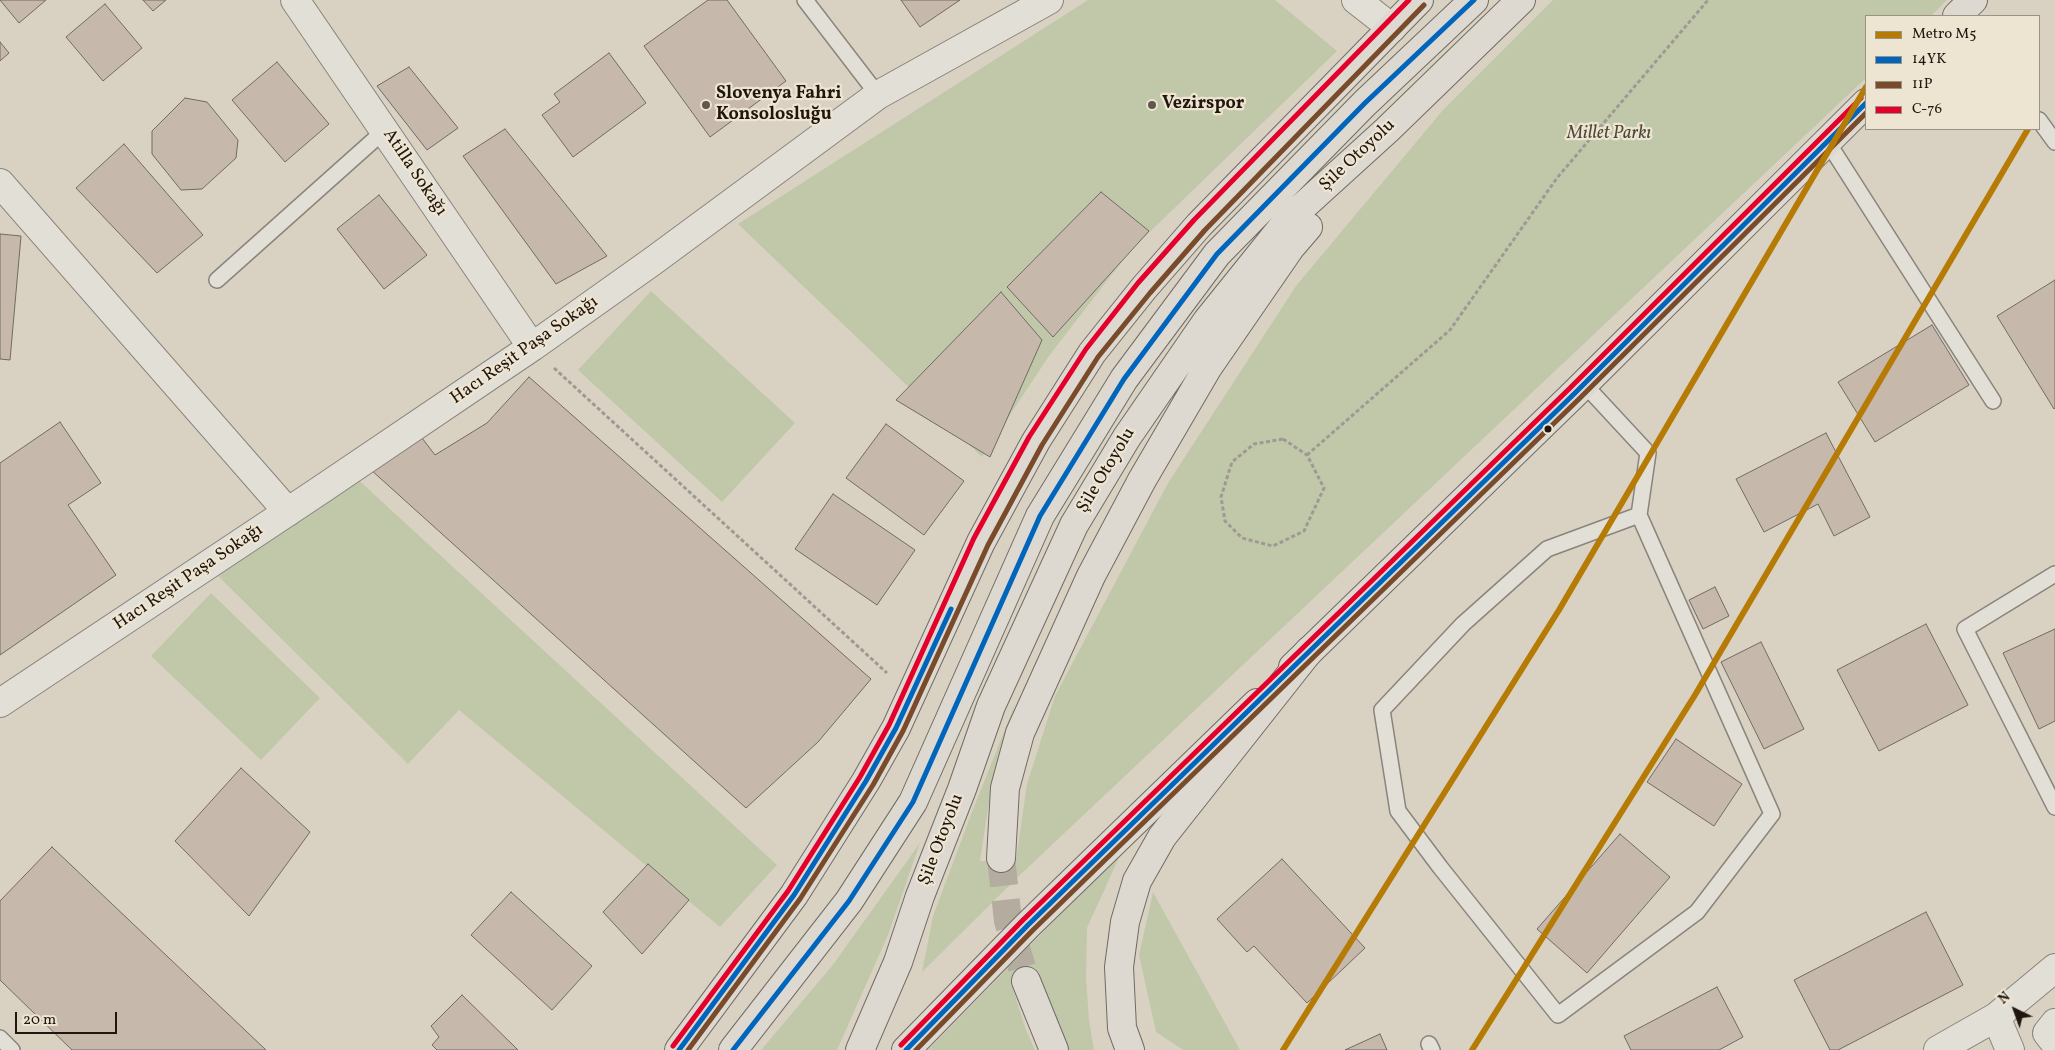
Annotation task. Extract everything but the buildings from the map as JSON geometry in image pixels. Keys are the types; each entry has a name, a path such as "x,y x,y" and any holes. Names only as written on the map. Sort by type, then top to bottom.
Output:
{"main road":[{"path":"679,1050 794,895 866,781 896,728 981,542 1036,441 1092,353 1144,288 1199,225 1419,0"},
{"name":"Şile Otoyolu","path":"733,1050 849,901 913,802 1040,516 1124,379 1218,254 1365,103 1474,0"},
{"name":"Şile Otoyolu","path":"860,1050 898,962 920,896 962,789 991,706 1074,525 1127,437 1207,321 1289,219 1387,130 1521,0"},
{"path":"906,1050 1028,925 1584,384 1865,104"},
{"path":"1001,858 1005,788 1020,733 1091,576 1142,480 1208,367 1290,248 1387,130"},
{"path":"1130,1050 1122,1028 1119,967 1125,922 1137,881 1162,837 1309,651"},
{"path":"1026,980 1054,1050"}],"street":[{"name":"Atilla Sokağı","path":"295,0 532,347"},
{"name":"Hacı Reşit Paşa Sokağı","path":"0,703 532,347 653,261 878,95 1049,0"},
{"path":"1356,0 1392,28"},
{"path":"0,182 288,512"},
{"path":"1938,1050 1996,1017 2055,968"},
{"path":"1996,1017 2010,1050"},
{"path":"2055,1023 2048,1033 2055,1043"}],"lane":[{"path":"805,0 878,95"},
{"path":"2040,121 2055,142"},
{"path":"217,280 385,130"},
{"path":"1827,141 1993,401"},
{"path":"1584,384 1648,454 1639,514 1772,814 1698,912 1558,1015 1440,867 1398,811 1382,710 1463,624 1547,549 1639,514"},
{"path":"2055,574 1965,629 2055,807"},
{"path":"0,1038 12,1050"}],"path":[{"path":"1307,456 1450,330 1557,178 1708,0"},
{"path":"532,347 892,677"},
{"path":"1283,438 1307,456 1324,488 1304,531 1273,546 1242,538 1225,521 1221,497 1232,462 1254,444 1283,438"}],"green space":[{"path":"1088,0 1275,0 1337,51 1130,251 1049,356 982,457 738,224"},
{"name":"Millet Parkı","path":"1553,0 1947,0 1932,15 1865,15 1865,79 1021,874 922,972 933,916 1015,704 989,802 980,861 1016,860 1027,784 1055,696 1168,483 1296,286 1443,110"},
{"path":"651,291 795,423 722,502 578,370"},
{"path":"352,474 777,865 720,927 459,710 408,764 215,573"},
{"path":"211,593 320,698 261,760 151,656"},
{"path":"920,843 888,935 837,1050 761,1050 832,966"},
{"path":"1122,851 1087,928 1086,978 1089,1020 1094,1050 1067,1050 1056,1030 1039,972 1011,983 1026,1030 1035,1050 928,1050"},
{"path":"1153,892 1240,1050 1183,1050 1156,1032 1139,955"}],"tunnel":[{"path":"1001,858 1008,921 1026,981"}],"metro line":[{"name":"M5","path":"1283,1050 1559,610 1865,89"},
{"name":"M5","path":"1472,1050 1695,695 2027,130"}],"transit line":[{"name":"C-76","path":"673,1046 788,891 860,777 889,725 974,538 1029,437 1086,349 1138,283 1194,220 1409,0"},
{"name":"14YK","path":"733,1050 849,901 913,802 1040,516 1124,379 1217,254 1365,103 1474,0"},
{"name":"11P","path":"688,1050 800,899 873,785 903,731 988,545 1042,445 1098,357 1205,230 1424,5"},
{"name":"C-76","path":"901,1045 1023,920 1570,388 1861,98"},
{"name":"14YK","path":"906,1050 1028,925 1575,393 1865,104"},
{"name":"11P","path":"916,1050 1033,930 1580,398 1865,114"},
{"name":"14YK","path":"679,1050 794,895 866,781 896,728 951,609"}],"place":[{"name":"Slovenya Fahri Konsolosluğu","path":"706,105"},
{"name":"Vezirspor","path":"1152,105"}]}
